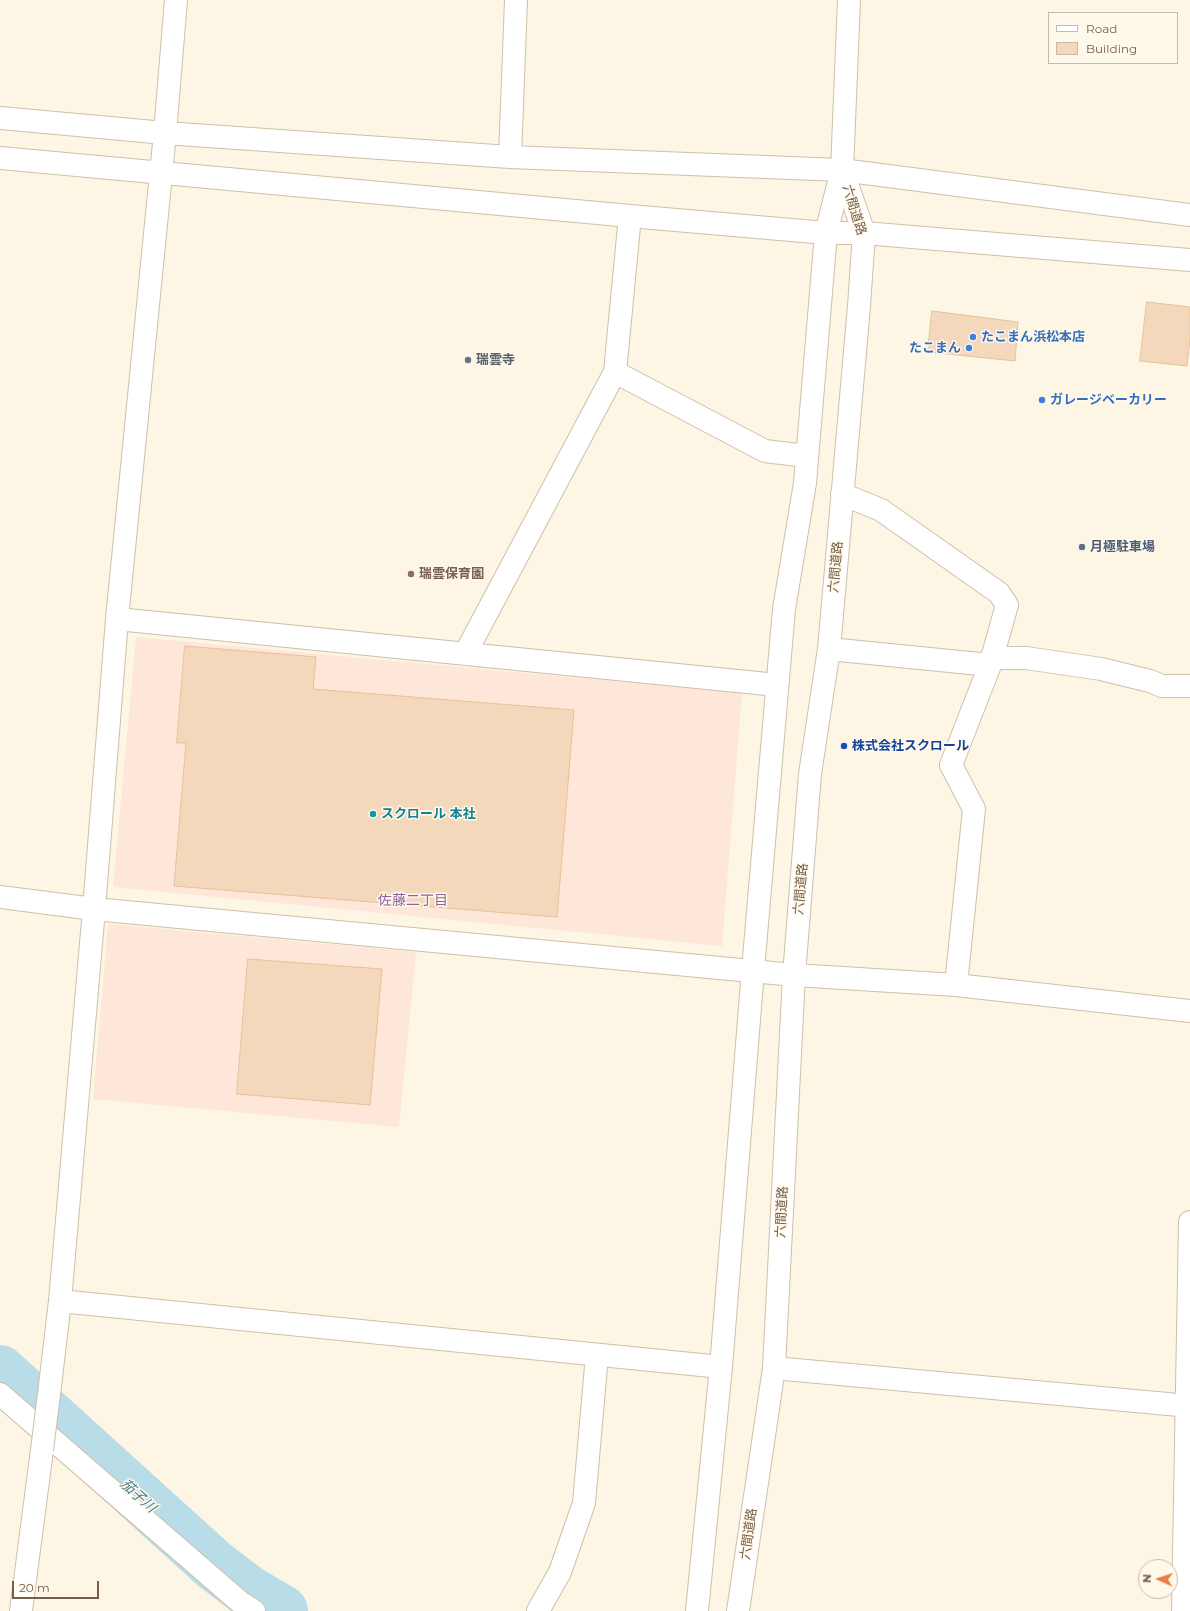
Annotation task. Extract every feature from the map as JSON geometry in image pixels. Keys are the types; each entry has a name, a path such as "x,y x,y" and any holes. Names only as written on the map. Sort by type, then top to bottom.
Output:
{"street":[{"path":"21,1611 60,1301 94,909 117,619 165,133 176,0"},
{"path":"510,157 516,0"},
{"name":"六間道路","path":"697,1611 721,1368 752,970 784,609 804,483 826,233 842,170 848,0"},
{"path":"0,118 165,133 510,157 842,170 1190,215"},
{"path":"0,158 826,233 864,233 1190,260"},
{"name":"六間道路","path":"738,1611 774,1368 794,975 810,774 829,649 864,233 842,170"},
{"path":"465,654 615,372 630,216"},
{"path":"615,372 765,451 806,456"},
{"path":"842,494 881,510 999,592 1007,605 990,661 950,765 974,809 956,985"},
{"path":"117,619 777,685"},
{"path":"829,649 990,661 1026,658 1100,669 1150,681 1162,686 1190,686"},
{"path":"0,897 94,909 794,975 956,985 1190,1011"},
{"path":"1183,1611 1189,1406 1190,1222"},
{"path":"60,1301 721,1368"},
{"path":"538,1611 560,1572 584,1503 597,1355"},
{"path":"774,1368 1189,1406"},
{"path":"0,1394 240,1602 254,1611"}],"shaded area":[{"path":"136,637 742,693 722,946 113,887"},
{"path":"108,924 416,952 399,1127 93,1099"}],"building":[{"path":"1147,302 1190,307 1190,339 1187,366 1140,361"},
{"name":"たこまん浜松本店","path":"932,311 1018,322 1015,361 928,352"},
{"name":"スクロール 本社","path":"185,646 316,657 313,689 574,710 557,917 174,886 186,743 177,743"},
{"path":"248,959 382,969 370,1105 237,1094"}],"waterway":[{"name":"茄子川","path":"0,1371 214,1565 248,1591 282,1611"}],"place":[{"name":"たこまん浜松本店","path":"973,337"},
{"name":"たこまん","path":"969,348"},
{"name":"瑞雲寺","path":"468,360"},
{"name":"ガレージベーカリー","path":"1042,400"},
{"name":"月極駐車場","path":"1082,547"},
{"name":"瑞雲保育園","path":"411,574"},
{"name":"株式会社スクロール","path":"844,746"},
{"name":"スクロール 本社","path":"373,814"}],"district":[{"name":"佐藤二丁目","path":"413,901"}]}
